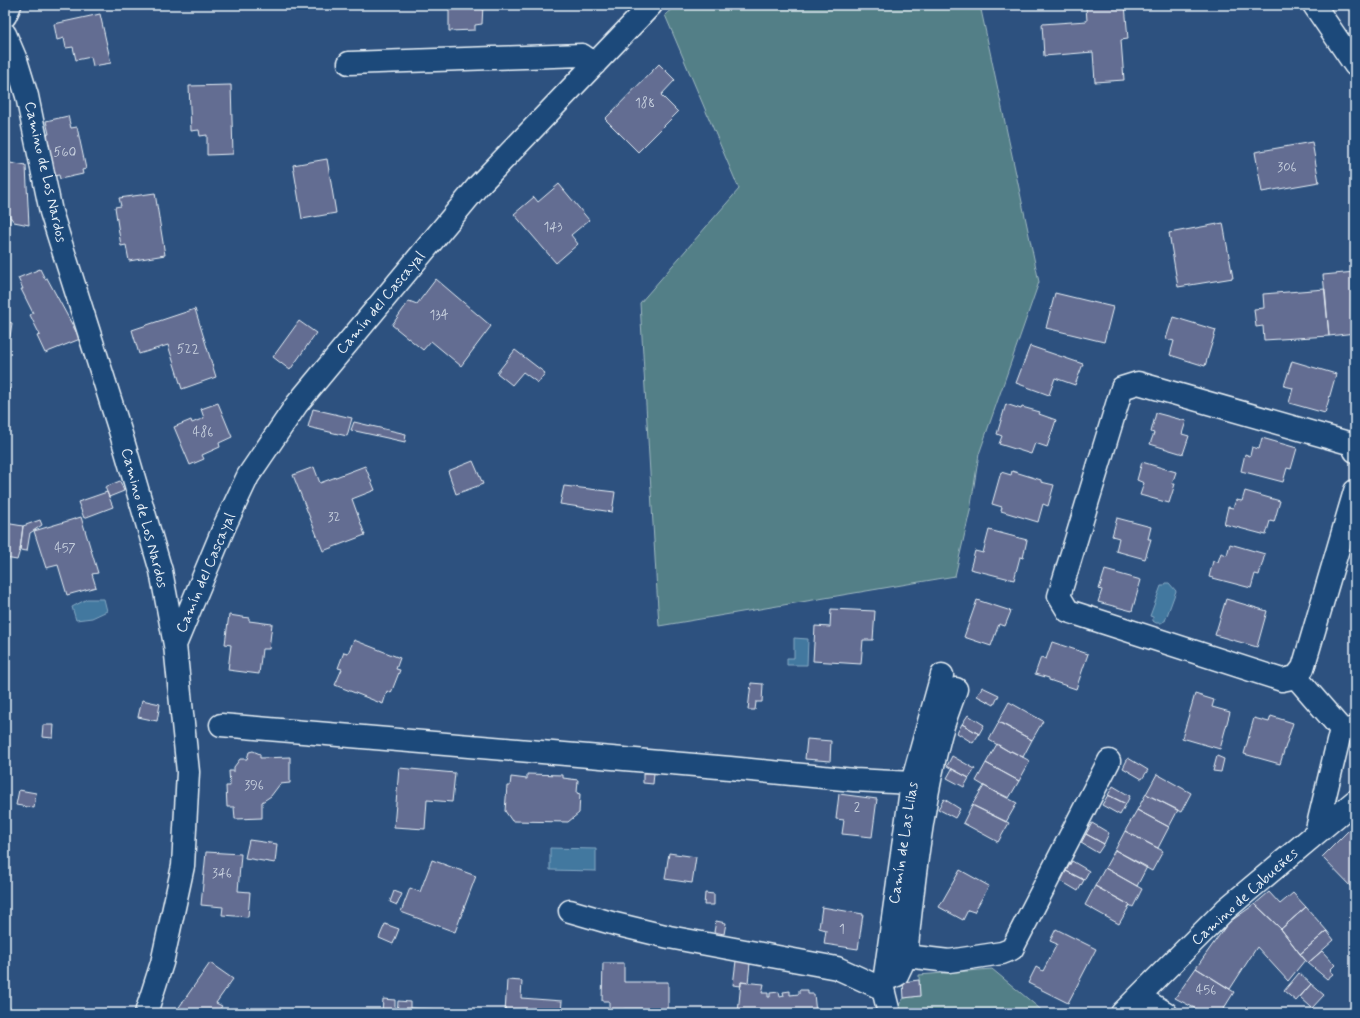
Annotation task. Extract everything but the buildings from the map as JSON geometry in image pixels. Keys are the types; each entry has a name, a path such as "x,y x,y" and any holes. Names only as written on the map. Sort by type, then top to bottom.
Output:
{"street":[{"path":"5,16 10,5"},
{"name":"Camín del Cascayal","path":"175,645 248,476 298,404 478,186 651,5"},
{"path":"1314,5 1355,65"},
{"name":"Camino de Los Nardos","path":"5,34 16,60 27,96 51,212 121,434 161,571 175,645 188,772 183,866 162,963 146,1013"},
{"path":"349,63 582,55 595,64"},
{"path":"1355,451 1352,444 1138,382 1122,388 1059,596 1068,611 1282,680 1296,677 1302,668 1355,491"},
{"path":"1296,677 1348,730 1316,833"},
{"name":"Camín de Las Lilas","path":"889,1013 884,985 912,783 949,682 927,798 912,895 906,956"},
{"path":"221,725 730,768 854,780 912,783"},
{"path":"570,911 669,937 836,968 884,985 898,975 906,956 949,961 1002,954 1012,949 1109,761"},
{"name":"Camino de Cabueñes","path":"1122,1013 1226,909 1355,801"},
{"path":"1139,997 1166,1013"}],"green space":[{"path":"676,5 980,5 1039,282 979,454 970,511 955,576 659,626 640,303 739,189 665,15"},
{"path":"992,969 1045,1013 896,1013 895,1010 904,998 920,996 919,975"}],"water":[{"path":"1166,583 1169,583 1176,591 1165,621 1156,623 1153,621 1153,617 1150,616 1161,586 1164,586"},
{"path":"87,599 104,599 107,611 92,618 76,620 72,607"},
{"path":"794,638 808,639 807,665 787,665 787,658 794,658"},
{"path":"550,848 596,849 596,871 550,870"}]}
